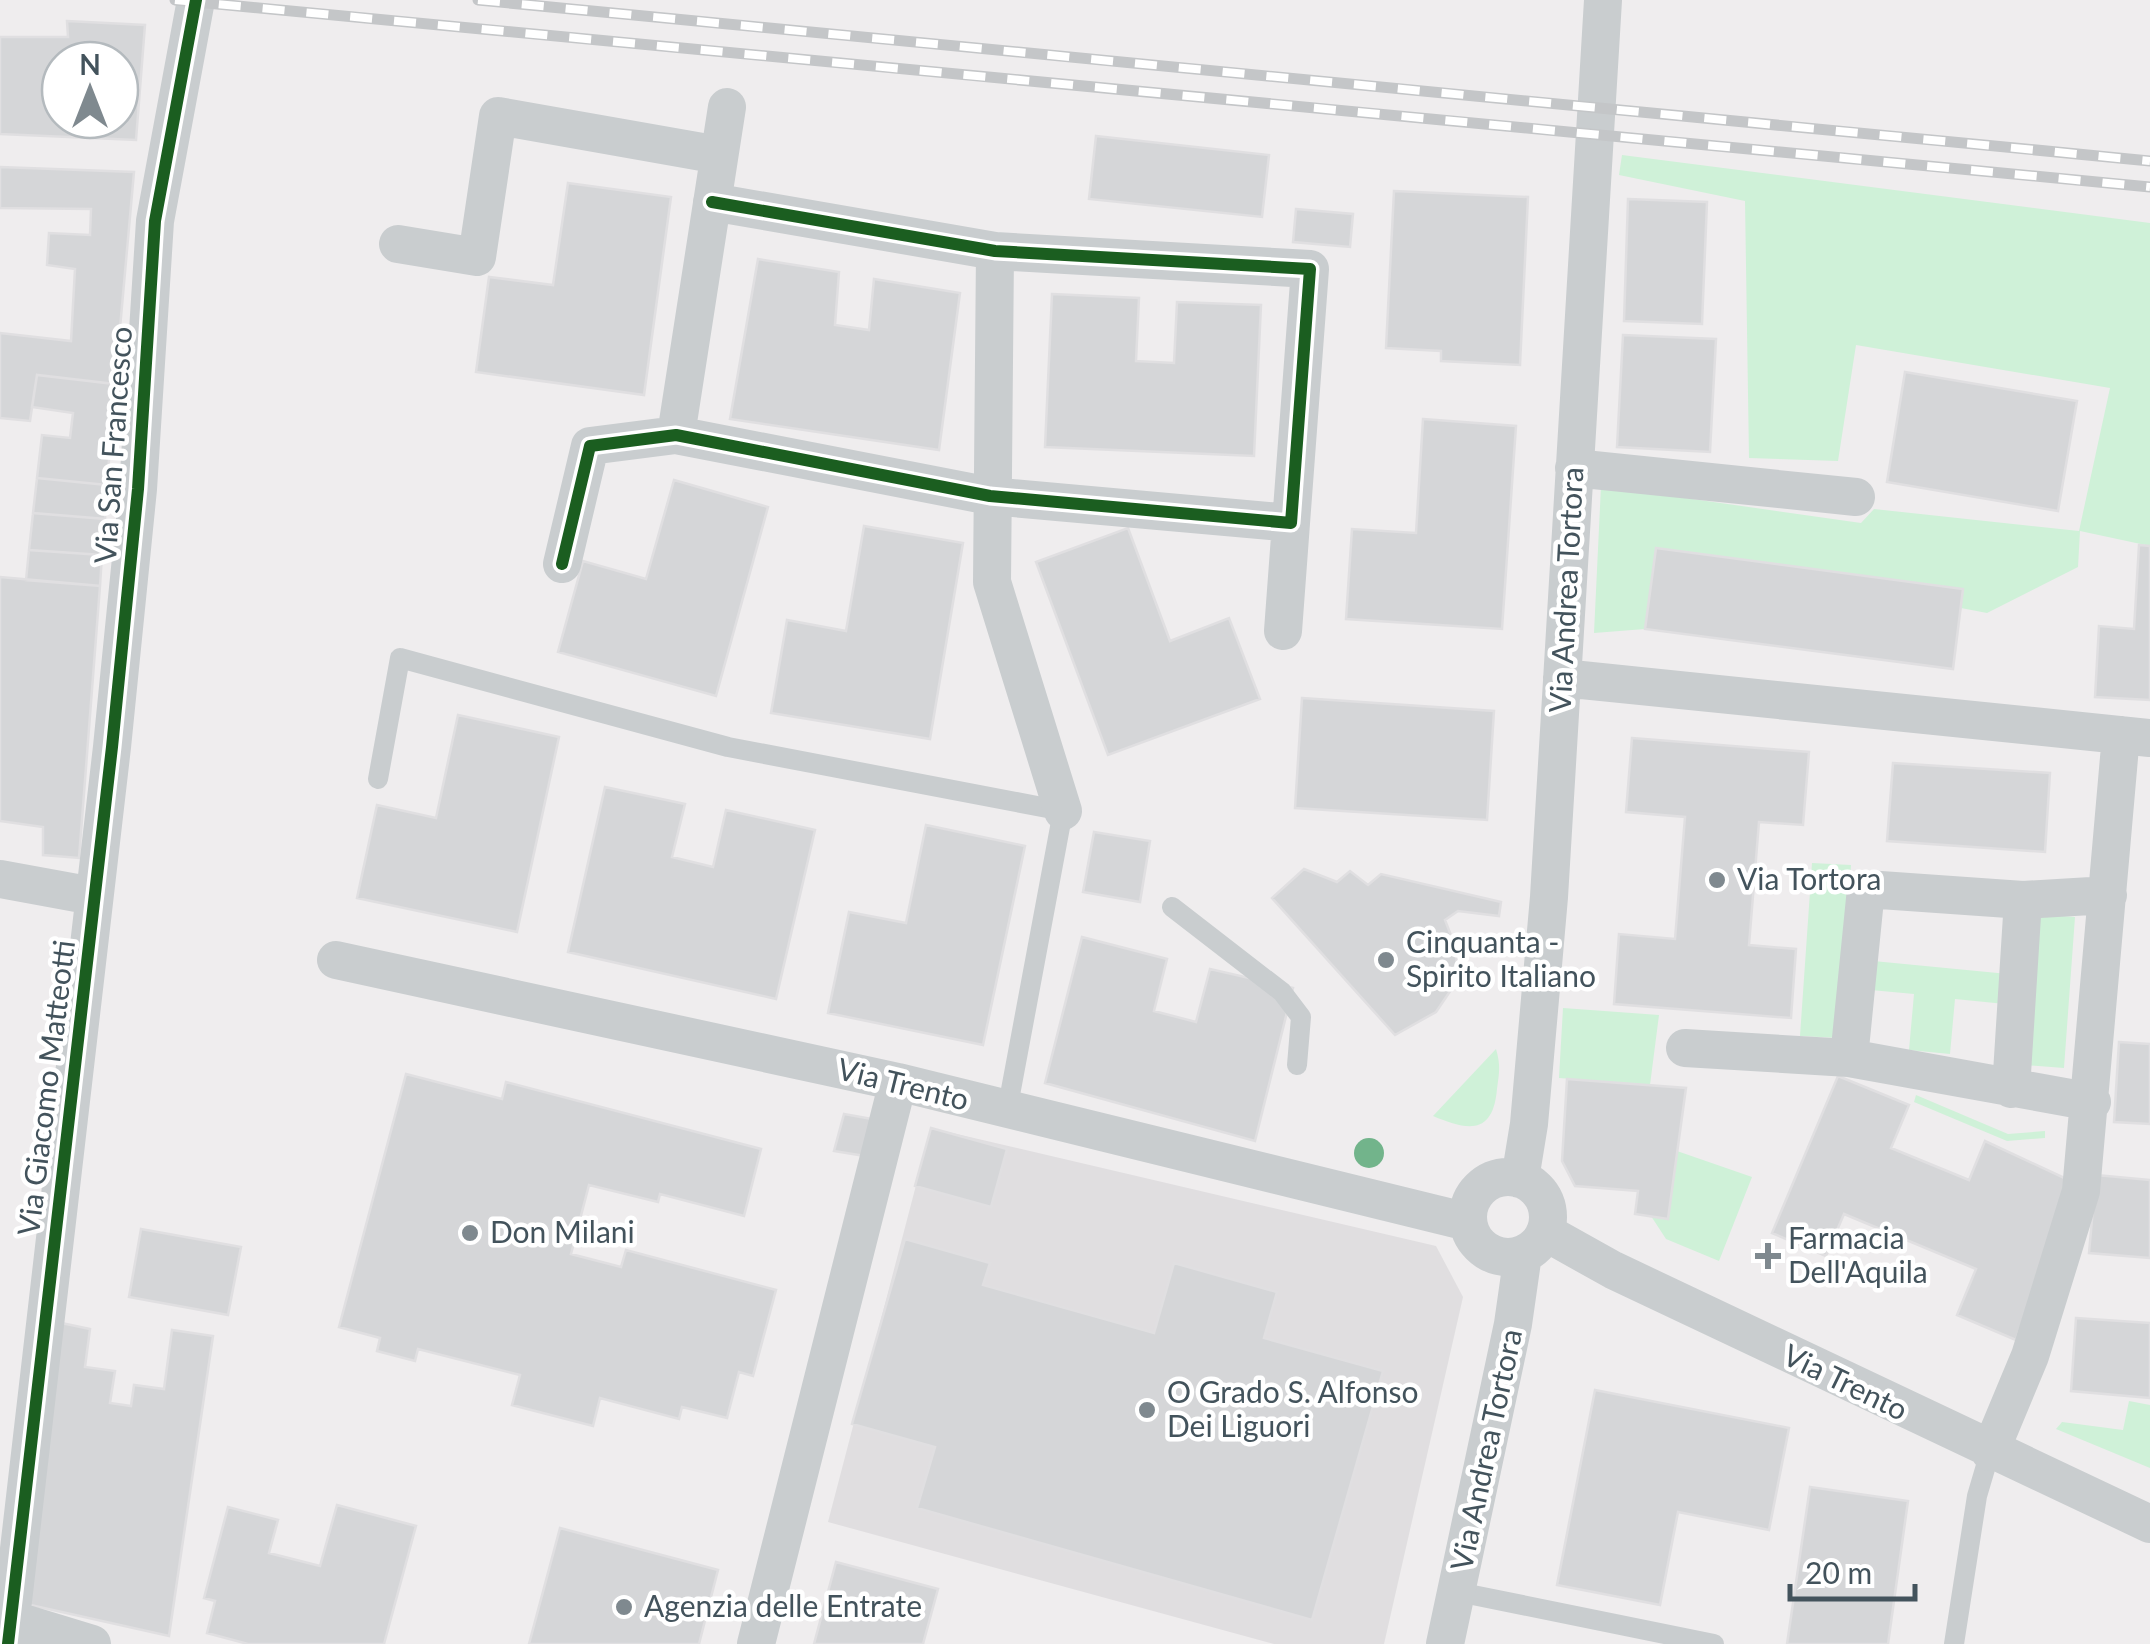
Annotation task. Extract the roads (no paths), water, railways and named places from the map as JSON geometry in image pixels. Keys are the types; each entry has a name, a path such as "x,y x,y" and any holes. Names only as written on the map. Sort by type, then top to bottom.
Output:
{"street":[{"name":"Via San Francesco","path":"94,896 138,489 155,221 196,0"},
{"name":"Via Andrea Tortora","path":"1520,1179 1537,1036 1603,0"},
{"path":"676,435 727,107"},
{"path":"398,244 477,257 498,116 719,155"},
{"path":"712,202 995,251 1310,269 1283,632"},
{"path":"995,251 992,582 1062,811"},
{"path":"562,564 590,446 676,435 990,496 1292,523"},
{"path":"1574,468 1856,497"},
{"path":"1562,678 2135,736 2108,894 2081,1191 2030,1356 1990,1452"},
{"path":"0,879 94,896"},
{"path":"1849,1058 1866,889 2023,900 2108,894"},
{"name":"Via Giacomo Matteotti","path":"9,1632 94,896"},
{"path":"2011,1089 2023,900"},
{"name":"Via Trento","path":"336,960 898,1082 1468,1222"},
{"path":"1685,1048 1849,1058 2092,1102"},
{"path":"756,1644 898,1082"},
{"path":"1506,1177 1520,1179 1540,1194 1546,1206 1534,1243 1511,1257 1487,1252 1478,1244 1468,1222 1474,1196 1482,1186 1506,1177"},
{"name":"Via Andrea Tortora","path":"1446,1644 1534,1243"},
{"name":"Via Trento","path":"1534,1243 1613,1270 1990,1452 2150,1524"},
{"path":"9,1632 92,1644"}],"lane":[{"path":"378,779 400,658 728,747 1062,811 1007,1111"},
{"path":"1172,907 1282,992 1300,1017 1297,1065"},
{"path":"1954,1644 1977,1496 1990,1452"},
{"path":"1458,1592 1714,1644"}],"railway":[{"path":"175,0 2150,187"},
{"path":"478,0 2150,161"}],"place":[{"name":"Via Tortora","path":"1717,880"},
{"name":"Cinquanta - Spirito Italiano","path":"1386,960"},
{"name":"Don Milani","path":"470,1233"},
{"name":"Farmacia Dell'Aquila","path":"1768,1256"},
{"name":"O Grado S. Alfonso Dei Liguori","path":"1147,1410"},
{"name":"Agenzia delle Entrate","path":"624,1607"}]}
